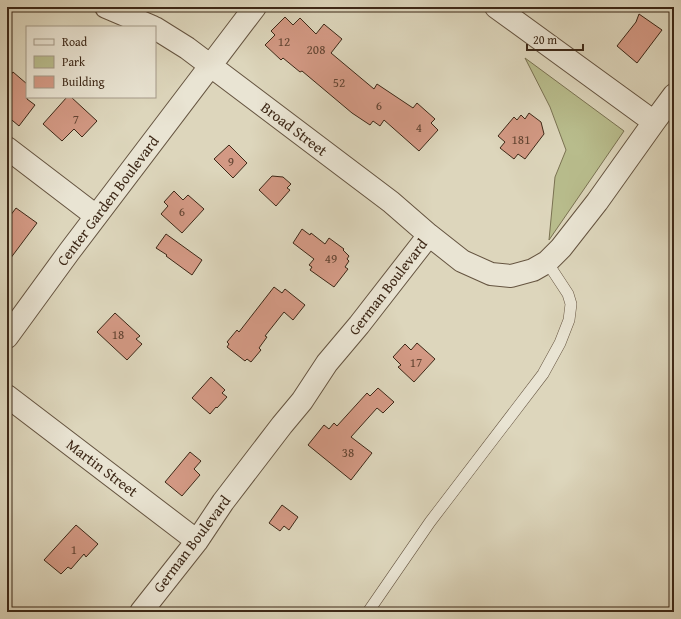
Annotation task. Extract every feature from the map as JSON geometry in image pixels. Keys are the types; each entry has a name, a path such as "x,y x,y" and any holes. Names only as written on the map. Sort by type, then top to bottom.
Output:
{"street":[{"name":"Broad Street","path":"106,7 149,26"},
{"name":"Center Garden Boulevard","path":"7,337 64,258 255,7"},
{"path":"496,7 654,122"},
{"name":"Broad Street","path":"156,29 187,48 391,202 429,235"},
{"name":"German Boulevard","path":"141,612 197,541 223,502 302,401 327,363 429,235 462,261 491,274 511,276 533,270 546,262 561,248 674,95"},
{"path":"7,148 96,216"},
{"name":"Martin Street","path":"7,396 197,541"}],"lane":[{"path":"368,612 430,522 543,374 560,343 569,320 571,304 568,294 546,262"}],"green space":[{"path":"525,58 624,131 549,240 555,177 566,150 550,107"}],"building":[{"path":"639,14 662,30 637,63 617,46 636,22"},
{"path":"285,17 293,25 300,18 316,34 324,24 342,39 331,53 374,89 377,84 413,108 417,103 435,119 431,123 438,130 419,151 384,120 380,126 373,121 370,125 352,113 302,71 300,72 283,58 281,60 265,45 275,35 271,31"},
{"path":"13,72 26,83 26,98 35,105 19,126 7,116 7,80"},
{"path":"66,98 72,98 97,121 82,137 74,129 62,141 43,124"},
{"path":"529,113 541,122 544,134 525,159 518,154 514,159 500,148 505,142 498,136 514,117 517,120 521,115 525,119"},
{"path":"229,145 247,163 233,178 214,159"},
{"path":"272,176 283,177 291,184 287,188 290,190 276,206 259,190"},
{"path":"174,191 183,200 188,195 204,209 182,233 161,214 168,206 164,202"},
{"path":"16,208 37,223 7,263 7,220"},
{"path":"302,229 310,235 311,233 325,244 329,238 344,249 343,250 349,256 347,259 349,261 345,267 348,269 334,287 310,270 312,267 309,265 314,259 293,243"},
{"path":"166,234 202,260 192,275 156,248"},
{"path":"274,287 282,293 285,289 305,305 293,320 284,312 265,336 267,337 259,348 261,350 251,362 247,359 245,361 227,347 229,344 227,342 237,330 239,332"},
{"path":"115,313 140,336 136,339 142,344 127,360 97,332"},
{"path":"417,343 435,359 414,382 398,367 401,365 393,357 405,344 411,350"},
{"path":"211,377 225,390 222,393 227,397 210,414 192,398"},
{"path":"378,388 394,402 383,413 377,408 351,437 372,453 351,480 308,445 324,425 329,429 334,423 337,426 367,393 370,396"},
{"path":"190,452 201,461 194,469 200,475 182,496 165,482"},
{"path":"282,505 298,517 289,530 284,526 280,531 269,523"},
{"path":"76,525 98,544 86,557 84,554 71,569 68,567 61,574 44,560"}]}
